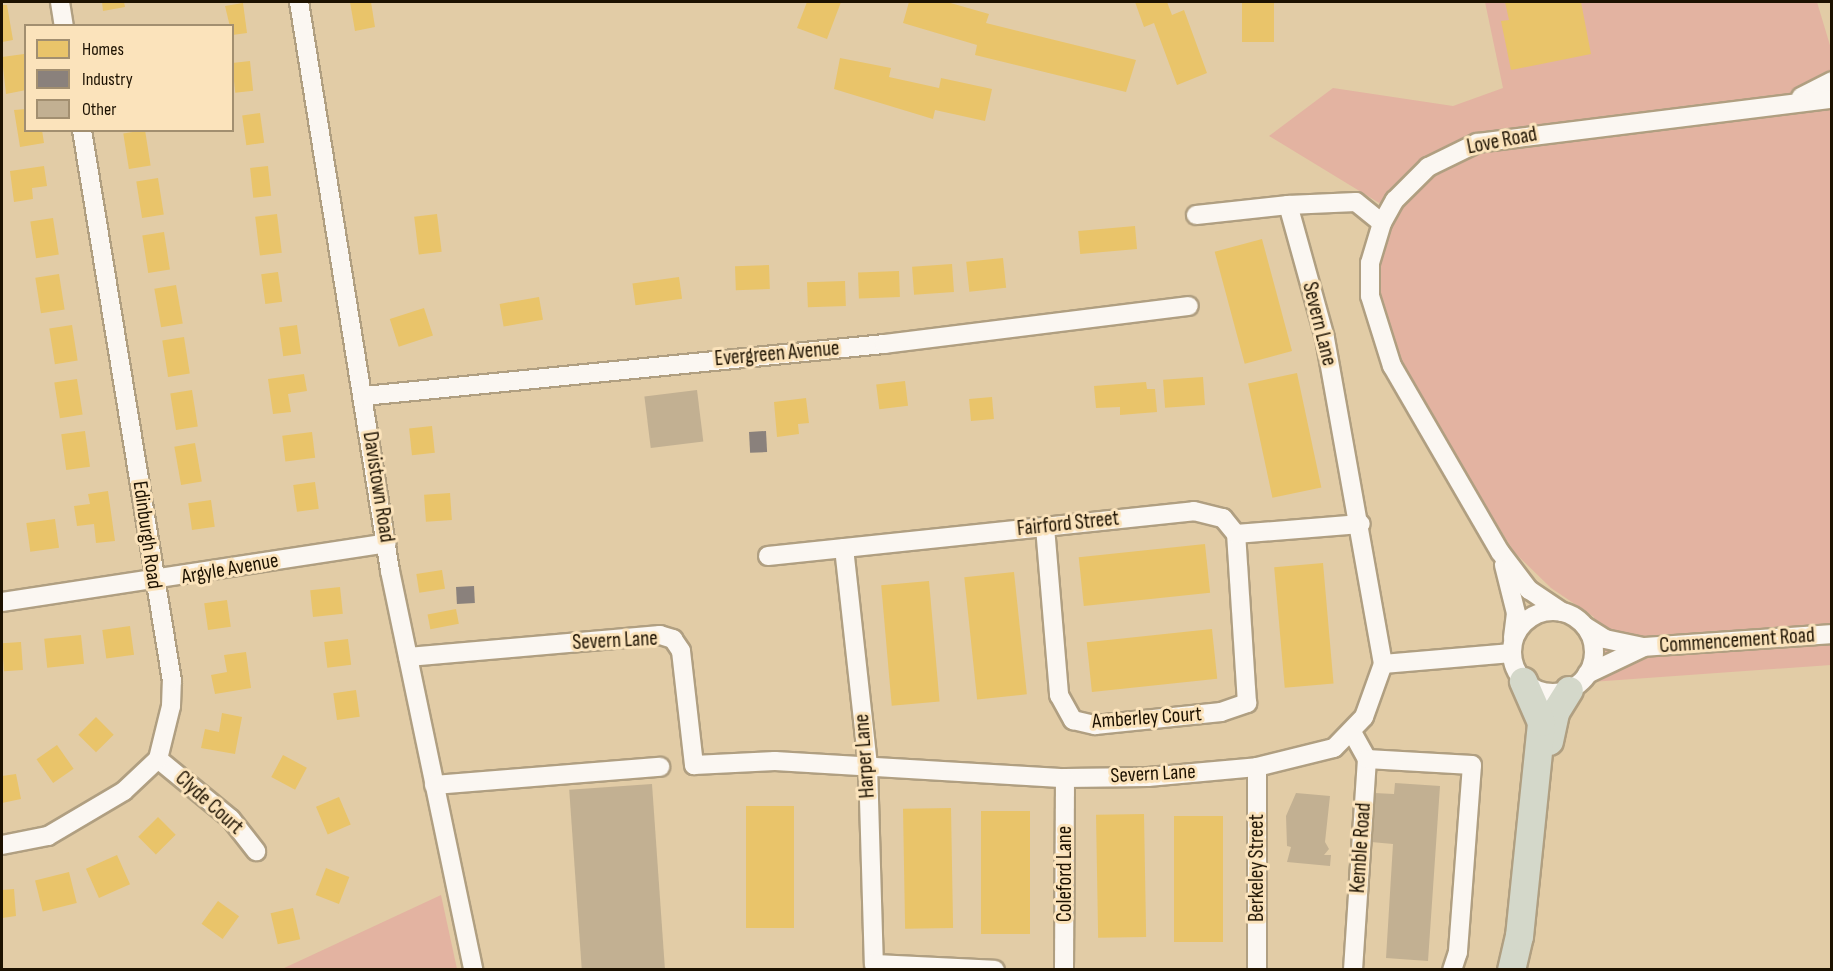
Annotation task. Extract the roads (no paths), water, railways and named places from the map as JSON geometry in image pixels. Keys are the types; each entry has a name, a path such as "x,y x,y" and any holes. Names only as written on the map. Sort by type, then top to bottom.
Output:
{"highway":[{"path":"1511,969 1519,936 1541,722 1523,681"},
{"path":"1531,969 1529,935 1550,731 1578,682"}],"street":[{"path":"60,2 64,24"},
{"name":"Davistown Road","path":"299,2 386,543 473,969"},
{"path":"1729,112 1790,101 1832,81"},
{"name":"Love Road","path":"1562,612 1529,590 1500,552 1392,366 1375,325 1370,271 1382,223 1404,188 1428,166 1477,143 1832,99"},
{"name":"Love Road","path":"1729,112 1832,112"},
{"name":"Edinburgh Road","path":"82,132 152,582 171,681 158,759"},
{"path":"1196,215 1288,205 1356,202 1382,223"},
{"name":"Severn Lane","path":"408,657 660,635 673,639 681,651 694,765 775,761 1065,778 1257,767 1315,756 1352,732 1374,695 1383,664 1361,524 1325,338 1288,205"},
{"name":"Evergreen Avenue","path":"364,396 884,344 1189,306"},
{"name":"Fairford Street","path":"768,556 1194,511 1223,518 1236,534"},
{"path":"1236,534 1361,524"},
{"name":"Amberley Court","path":"1045,527 1059,695 1073,720 1095,725 1221,712 1247,703 1236,534"},
{"name":"Argyle Avenue","path":"2,602 152,582 386,543"},
{"name":"Harper Lane","path":"844,548 868,766 874,964 994,969"},
{"name":"Love Road","path":"1500,552 1515,605 1512,648"},
{"path":"1383,664 1512,648 1533,616 1562,612 1586,627 1594,647 1578,682 1546,693 1523,681 1512,648"},
{"name":"Commencement Road","path":"1586,627 1605,639 1643,647 1832,634"},
{"name":"Commencement Road","path":"1578,682 1643,647"},
{"path":"1352,732 1367,759 1472,765 1458,952 1452,969"},
{"path":"2,845 48,836 98,811 158,759"},
{"name":"Clyde Court","path":"158,759 231,819 256,851"},
{"name":"Kemble Road","path":"1353,969 1367,759"},
{"path":"434,785 660,767"},
{"name":"Berkeley Street","path":"1257,767 1257,969"},
{"name":"Coleford Lane","path":"1064,969 1065,778"}]}
